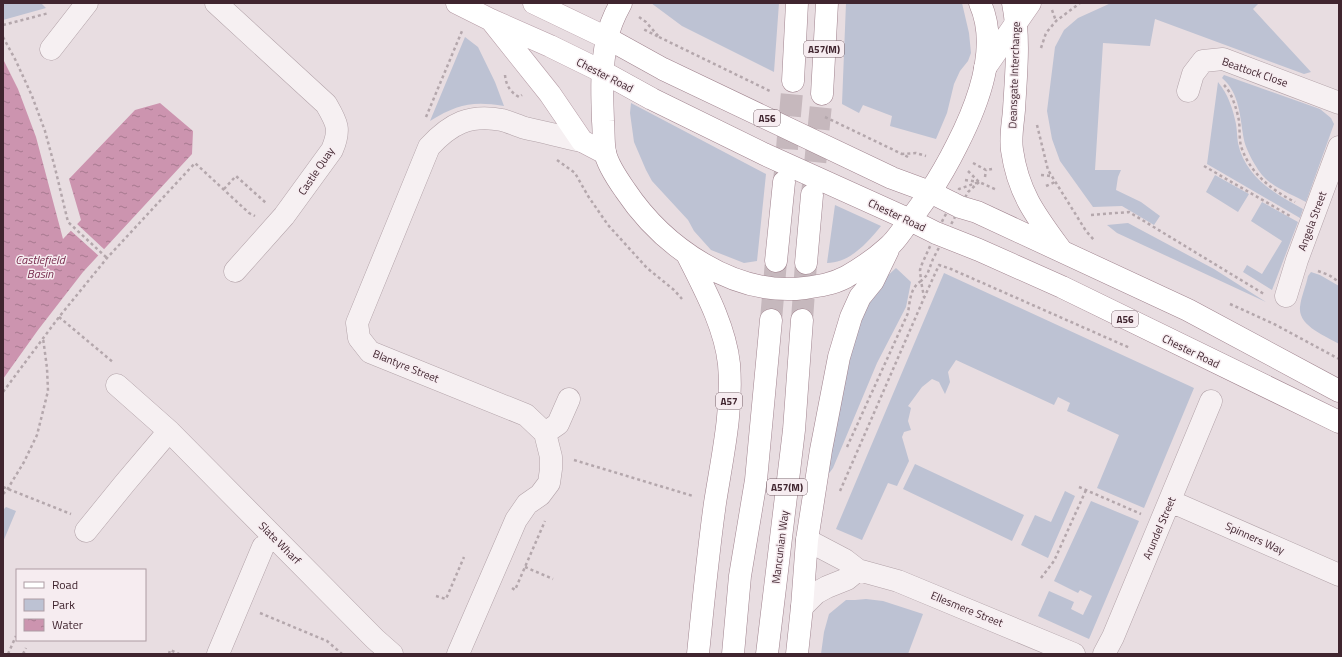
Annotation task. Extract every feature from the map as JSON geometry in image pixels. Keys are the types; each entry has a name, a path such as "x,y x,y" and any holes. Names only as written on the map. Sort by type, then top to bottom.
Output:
{"main road":[{"name":"Chester Road","path":"457,3 603,72 652,99 764,154 910,220 936,234 979,250 1062,287 1339,422"},
{"name":"A56","path":"534,3 607,38 662,69 892,178 930,192 960,207 977,212 1188,310 1339,391"},
{"name":"A57(M)","path":"792,81 797,3"},
{"name":"A57(M)","path":"822,94 826,3"},
{"path":"797,654 802,607 806,540 821,450 844,337 860,297 873,280 889,247 930,192 968,123 979,94 985,68 988,27 980,3"},
{"path":"985,68 1015,12 1030,3"},
{"path":"628,9 607,38 603,72 602,100 605,153 617,179 637,208 667,239 687,254 722,273 752,285 774,289 792,290 824,286 844,278 867,264 889,247"},
{"name":"Deansgate Interchange","path":"1015,12 1017,59 1011,148 1019,180 1026,197 1038,220 1063,253"},
{"path":"491,20 550,94 582,141 605,153"},
{"path":"776,261 784,182"},
{"path":"806,263 812,194"},
{"name":"A57","path":"687,254 706,291 723,334 729,363 730,394 707,554 698,654"},
{"name":"A57(M)","path":"733,654 740,576 756,480 771,320"},
{"name":"Mancunian Way","path":"767,654 794,430 802,320"}],"street":[{"name":"Castle Quay","path":"216,3 326,104 335,120 337,137 332,150 284,216 235,271"},
{"path":"51,49 84,6"},
{"name":"Beattock Close","path":"1202,62 1223,59 1339,103"},
{"path":"1188,91 1193,74 1202,62"},
{"name":"Blantyre Street","path":"545,433 526,415 370,352 359,338 357,323 429,146 440,135 454,125 468,119 483,118 503,120 524,127 582,141"},
{"name":"Angela Street","path":"1277,296 1298,260 1339,147"},
{"name":"Slate Wharf","path":"117,385 169,431 375,639 392,654"},
{"path":"458,654 516,520 527,504 540,495 549,483 551,457 545,433 558,424 569,399"},
{"name":"Arundel Street","path":"1104,654 1113,638 1211,401"},
{"path":"89,527 169,431"},
{"name":"Spinners Way","path":"1170,501 1339,575"},
{"name":"Ellesmere Street","path":"806,540 844,560 858,570 898,581 1074,654"},
{"path":"218,654 263,547"},
{"path":"802,607 816,593 847,579 858,570"}],"path":[{"path":"1039,54 1046,33 1056,21 1080,3"},
{"path":"3,25 58,10 84,6"},
{"path":"628,9 646,22 659,38 639,28"},
{"path":"424,121 464,27"},
{"path":"3,37 19,68 45,131 56,168 68,222 107,258"},
{"path":"1202,62 1226,87 1232,100 1239,120 1241,146 1250,166 1264,182 1288,198 1313,219"},
{"path":"1036,118 1048,170 1086,231 1096,242"},
{"path":"909,158 902,154 916,153 926,156"},
{"path":"552,156 575,173 588,196 608,225 647,268 674,290 687,304"},
{"path":"972,162 986,170 996,169"},
{"path":"3,392 43,337 107,258 195,163 249,212 274,227"},
{"path":"1204,166 1313,219"},
{"path":"985,177 986,170"},
{"path":"969,172 979,182"},
{"path":"224,188 236,176 267,205 272,199"},
{"path":"964,179 979,182 994,188"},
{"path":"1091,215 1128,212 1277,296"},
{"path":"846,449 908,313 911,294 916,284 927,275 933,259"},
{"path":"922,264 920,270 924,298"},
{"path":"839,493 924,298 940,266 951,267 1134,350"},
{"path":"1316,271 1329,275 1339,282"},
{"path":"1225,302 1276,324 1339,359"},
{"path":"59,317 116,364 117,385"},
{"path":"3,494 7,490 37,435 48,391 43,337"},
{"path":"572,459 694,496"},
{"path":"3,487 89,527"},
{"path":"1079,487 1146,516"},
{"path":"1042,578 1054,561 1086,490"},
{"path":"508,586 515,590 545,520"},
{"path":"436,596 446,599 464,557"},
{"path":"525,567 553,579"},
{"path":"254,610 327,641 342,654"},
{"path":"8,654 16,636"},
{"path":"23,654 26,648"},
{"path":"169,654 170,650 179,654"}],"green space":[{"path":"3,3 41,3 46,8 3,20"},
{"path":"651,3 779,3 774,72 682,26"},
{"path":"846,3 962,3 969,33 971,53 968,61 960,71 954,84 947,113 936,139 890,126 892,116 863,105 859,113 842,104"},
{"path":"1111,3 1259,3 1253,9 1311,72 1304,74 1155,19 1150,46 1103,43 1095,170 1121,170 1118,177 1116,190 1141,202 1160,216 1154,225 1122,206 1093,207 1060,161 1052,139 1047,111 1055,47 1064,30 1078,18"},
{"path":"465,37 478,47 495,82 504,106 483,104 466,105 457,107 430,121"},
{"path":"1224,75 1320,109 1331,118 1334,124 1306,202 1268,181 1258,170 1245,144 1236,98 1228,84 1222,78"},
{"path":"1218,82 1225,92 1232,107 1238,143 1247,166 1254,175 1272,190 1303,209 1300,218 1207,164"},
{"path":"631,103 766,174 757,261 744,263 711,250 694,231 688,220 652,181 634,142 630,113"},
{"path":"1215,175 1249,194 1238,212 1206,192"},
{"path":"1262,202 1298,222 1272,290 1243,272 1247,265 1262,274 1282,241 1251,221"},
{"path":"835,205 881,226 864,245 851,256 835,262 827,263"},
{"path":"1128,223 1214,269 1266,302 1117,233 1107,225"},
{"path":"896,268 911,282 906,307 877,363 833,468 822,483 846,365 856,329 871,296"},
{"path":"1311,272 1320,275 1339,286 1339,344 1314,330 1303,320 1300,307 1301,299 1308,276"},
{"path":"944,273 1194,388 1144,508 1097,488 1119,435 1067,411 1070,403 1058,397 1054,405 956,360 948,372 950,382 945,394 939,382 932,379 922,387 908,406 911,408 908,421 911,430 904,432 902,437 909,461 897,486 888,483 862,540 836,529"},
{"path":"915,464 1024,515 1012,541 903,489"},
{"path":"1065,491 1075,496 1048,558 1021,545 1035,515 1051,522"},
{"path":"1091,501 1139,521 1089,639 1038,616 1049,591 1074,602 1071,609 1083,615 1092,596 1080,590 1078,593 1054,581"},
{"path":"6,507 16,511 3,542 3,510"},
{"path":"866,599 883,601 923,614 908,654 821,654 824,632 829,614 846,600"}],"water":[{"name":"Castlefield Basin","path":"3,59 18,89 36,137 63,239 81,220 69,179 135,110 160,103 193,131 192,154 83,272 38,330 3,379"}],"pier":[{"path":"76,223 106,251 100,257 70,230"}],"tunnel":[{"path":"784,182 793,81"},
{"path":"812,195 822,94"},
{"path":"771,320 776,261"},
{"path":"802,320 806,263"}]}
